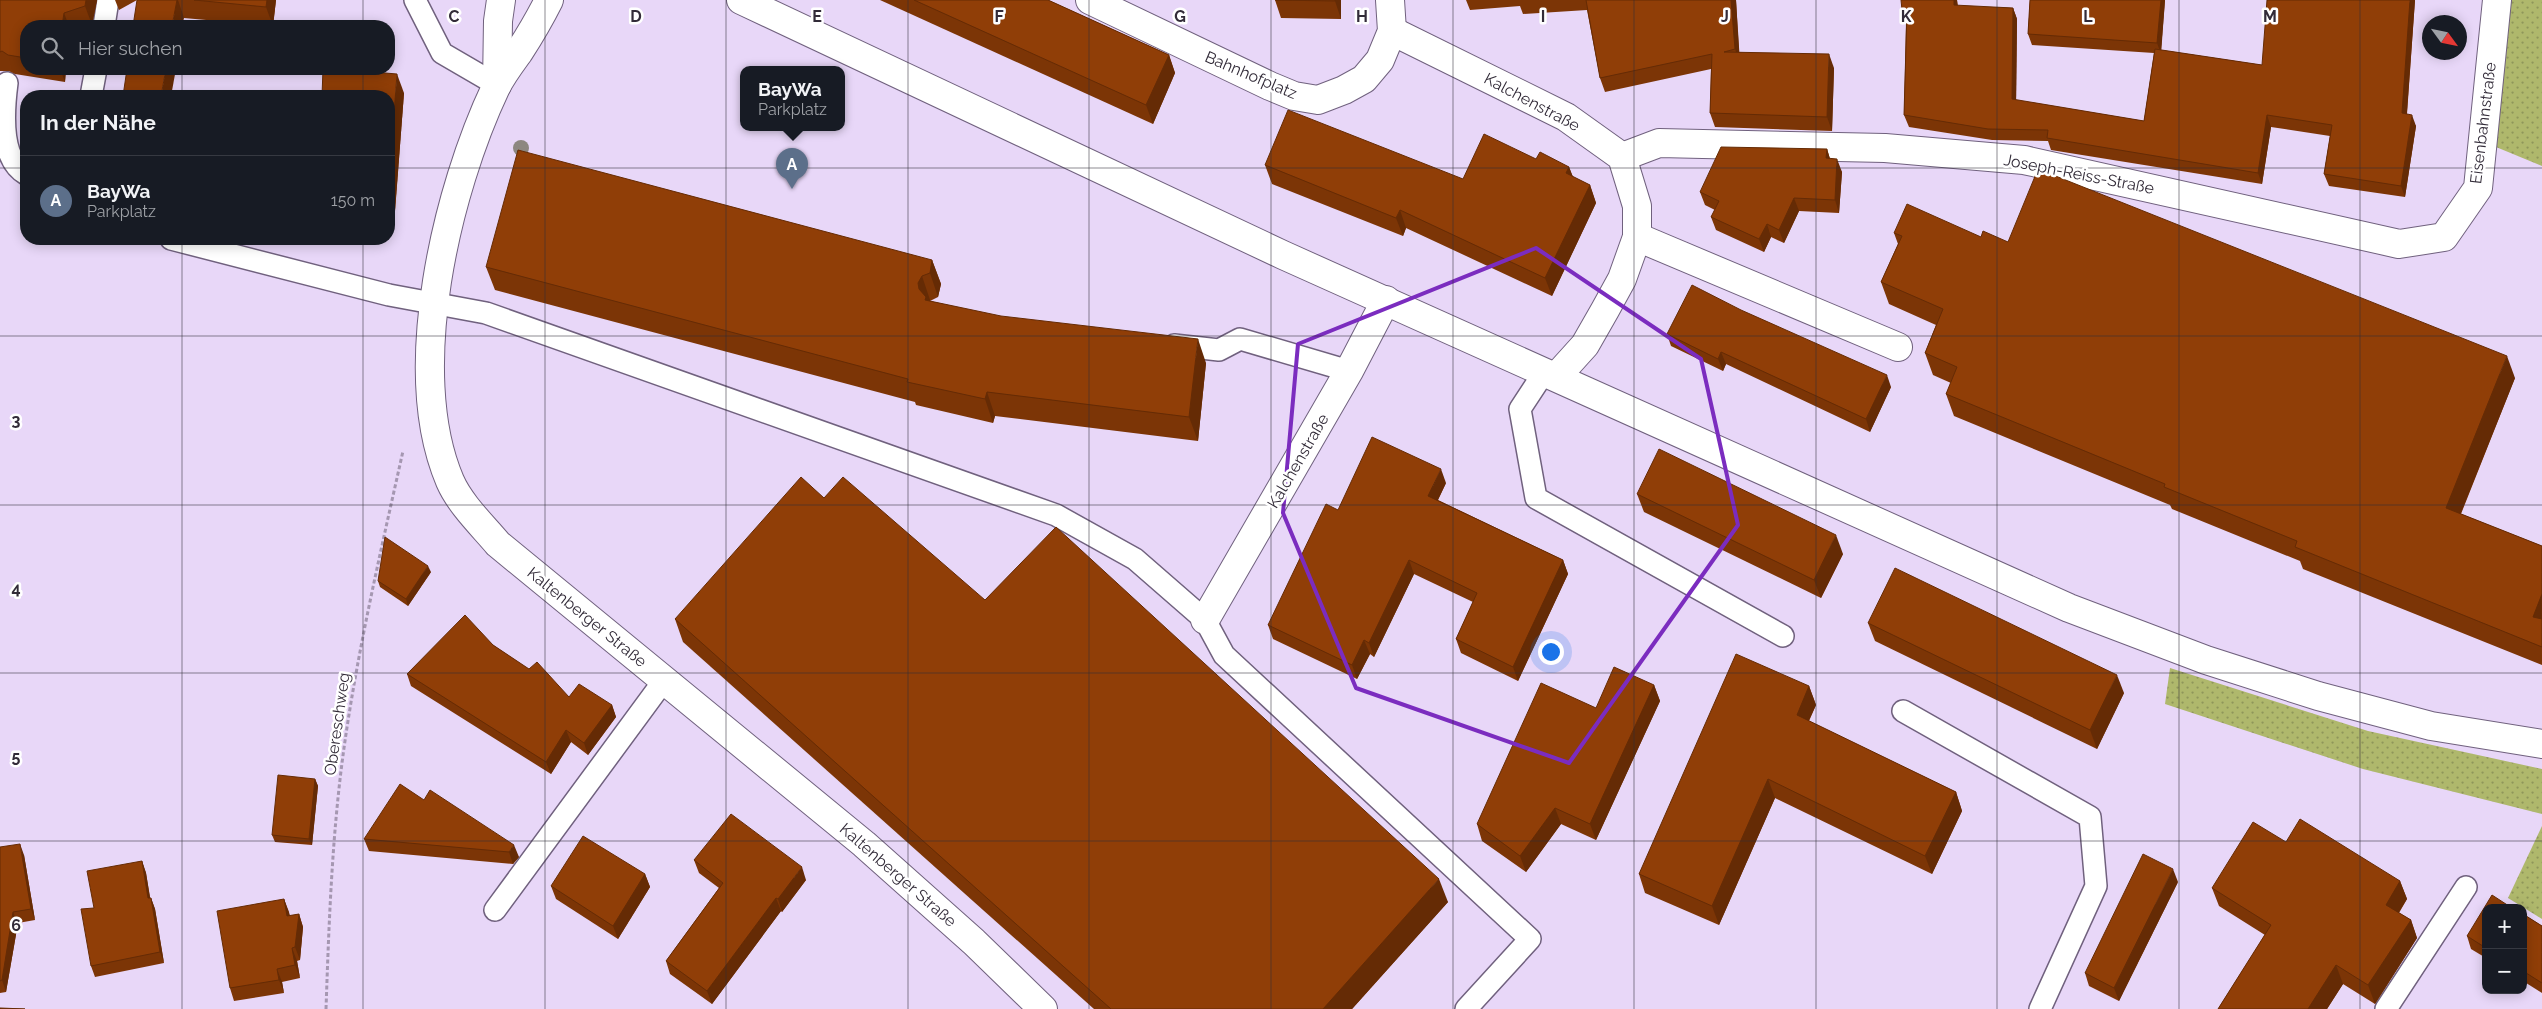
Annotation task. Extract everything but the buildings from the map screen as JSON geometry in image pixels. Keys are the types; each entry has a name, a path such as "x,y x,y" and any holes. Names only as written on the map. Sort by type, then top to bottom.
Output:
{"street":[{"name":"Kaltenberger Straße","path":"496,85 498,21 502,0"},
{"name":"Kaltenberger Straße","path":"549,0 533,31 496,85 465,167 446,237 433,303 430,365 433,417 450,482 498,544 864,844 974,942 1043,1009"},
{"path":"741,0 1284,255 2069,608 2206,660 2318,696 2431,726 2542,744"},
{"name":"Bahnhofplatz","path":"1090,0 1270,86 1294,96 1318,100 1344,90 1364,79 1380,60 1392,31"},
{"path":"1390,0 1392,31"},
{"name":"Eisenbahnstraße","path":"2444,237 2478,188 2497,0"},
{"name":"Kalchenstraße","path":"1392,31 1566,117 1622,156"},
{"name":"Joseph-Reiss-Straße","path":"1622,156 1659,143 1885,148 2024,160 2399,244 2444,237"},
{"path":"1551,374 1585,345 1622,279 1637,237 1637,206 1622,156"},
{"path":"1637,237 1898,347"},
{"name":"Kalchenstraße","path":"1205,620 1349,371 1386,300"}],"lane":[{"path":"105,20 108,0"},
{"path":"415,0 442,52 496,85"},
{"path":"92,90 95,75"},
{"path":"7,83 0,139 4,155 20,172"},
{"path":"194,245 389,295 486,313 1056,515 1135,559 1205,620 1224,656 1530,939 1466,1009"},
{"path":"1150,343 1219,350 1240,339 1349,371"},
{"path":"1551,374 1520,409 1536,498 1783,636"},
{"path":"495,910 665,679"},
{"path":"1903,711 2090,817 2096,886 2040,1009"},
{"path":"2386,1009 2466,887"}],"path":[{"name":"Obereschweg","path":"326,1009 330,896 344,749 370,596 404,447"}],"highlighted area":[{"path":"1536,248 1701,359 1738,525 1569,763 1356,688 1283,513 1298,344"}],"green space":[{"path":"2511,0 2542,0 2542,166 2496,147"},
{"path":"2170,668 2368,731 2542,769 2542,814 2363,769 2165,704"},
{"path":"2542,826 2542,919 2527,910 2527,904 2518,904 2508,898"}],"place":[{"name":"BayWa","path":"792,189"}]}
